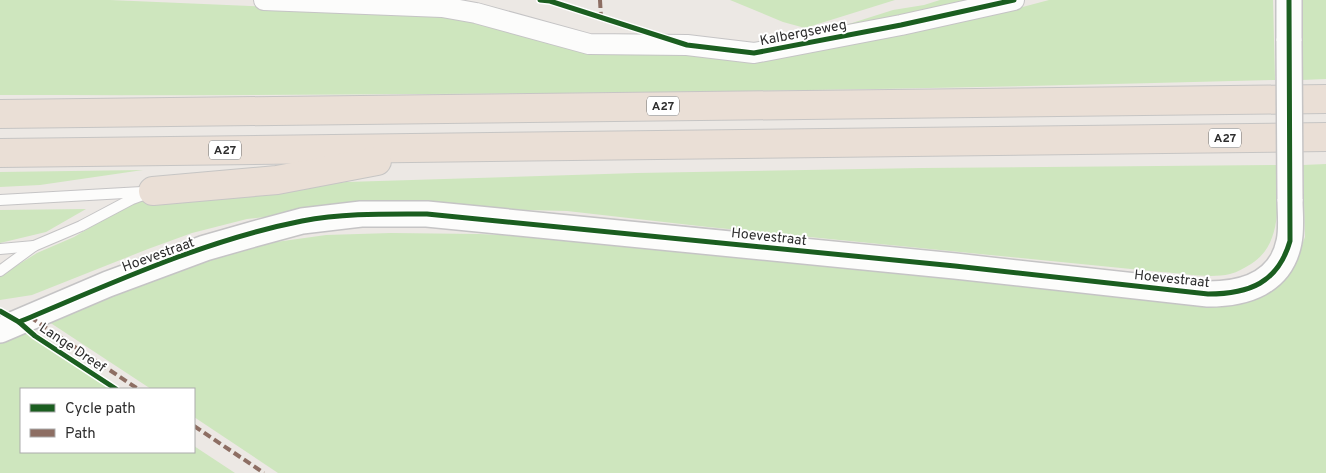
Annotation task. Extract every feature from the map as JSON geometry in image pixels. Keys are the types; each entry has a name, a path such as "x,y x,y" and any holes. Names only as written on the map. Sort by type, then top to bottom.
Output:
{"highway":[{"name":"A27","path":"0,114 1326,99"},
{"name":"A27","path":"0,153 1326,137"},
{"name":"A27","path":"154,191 277,180 450,148"}],"street":[{"name":"Kalbergseweg","path":"264,0 442,7 476,13 589,44 687,45 754,53 901,25 1014,0"},
{"name":"Hoevestraat","path":"0,330 108,284 205,248 302,221 361,214 427,214 955,266 1208,294 1228,294 1257,286 1278,268 1286,255 1290,241 1289,0"}],"lane":[{"name":"A27","path":"0,200 154,191"},
{"name":"A27","path":"0,271 34,246 81,226 132,199 154,191"},
{"name":"A27","path":"0,249 34,246"}],"green space":[{"path":"0,0 110,0 443,14 565,48 670,54 988,16 1049,0 1273,0 1275,80 956,88 638,92 0,95"},
{"path":"730,0 895,0 805,28 783,22"},
{"path":"940,0 981,0 811,36 893,10 924,5"},
{"path":"1300,0 1326,0 1326,79 1301,80"},
{"path":"1326,164 1326,473 278,473 195,418 195,388 149,388 43,318 221,255 276,242 326,235 391,233 479,234 565,238 1026,287 1192,302 1292,268 1305,237 1303,165"},
{"path":"1277,165 1276,219 1274,232 1269,244 1262,255 1251,264 1236,272 1222,275 1205,276 1161,272 708,227 567,211 488,209 303,213 247,219 192,233 32,295 0,300 0,276 37,253 74,237 135,201 346,182 637,173"},
{"path":"143,170 40,185 0,187 0,172"},
{"path":"86,209 46,232 0,243 0,210"},
{"path":"24,331 109,388 20,388 20,453 195,453 195,447 235,473 0,473 0,340"}],"marked path":[{"path":"600,0 601,18"},
{"path":"30,317 136,388"},
{"path":"195,427 264,473"}],"cycle path":[{"path":"540,0 550,1 687,45 754,53 901,25 1014,0"},
{"name":"Lange Dreef","path":"19,322 158,264 230,239 302,221 348,215 380,214 427,214 955,266 1208,294 1236,292 1260,283 1270,276 1285,255 1290,241 1289,0"},
{"name":"Lange Dreef","path":"0,311 114,388"}]}
